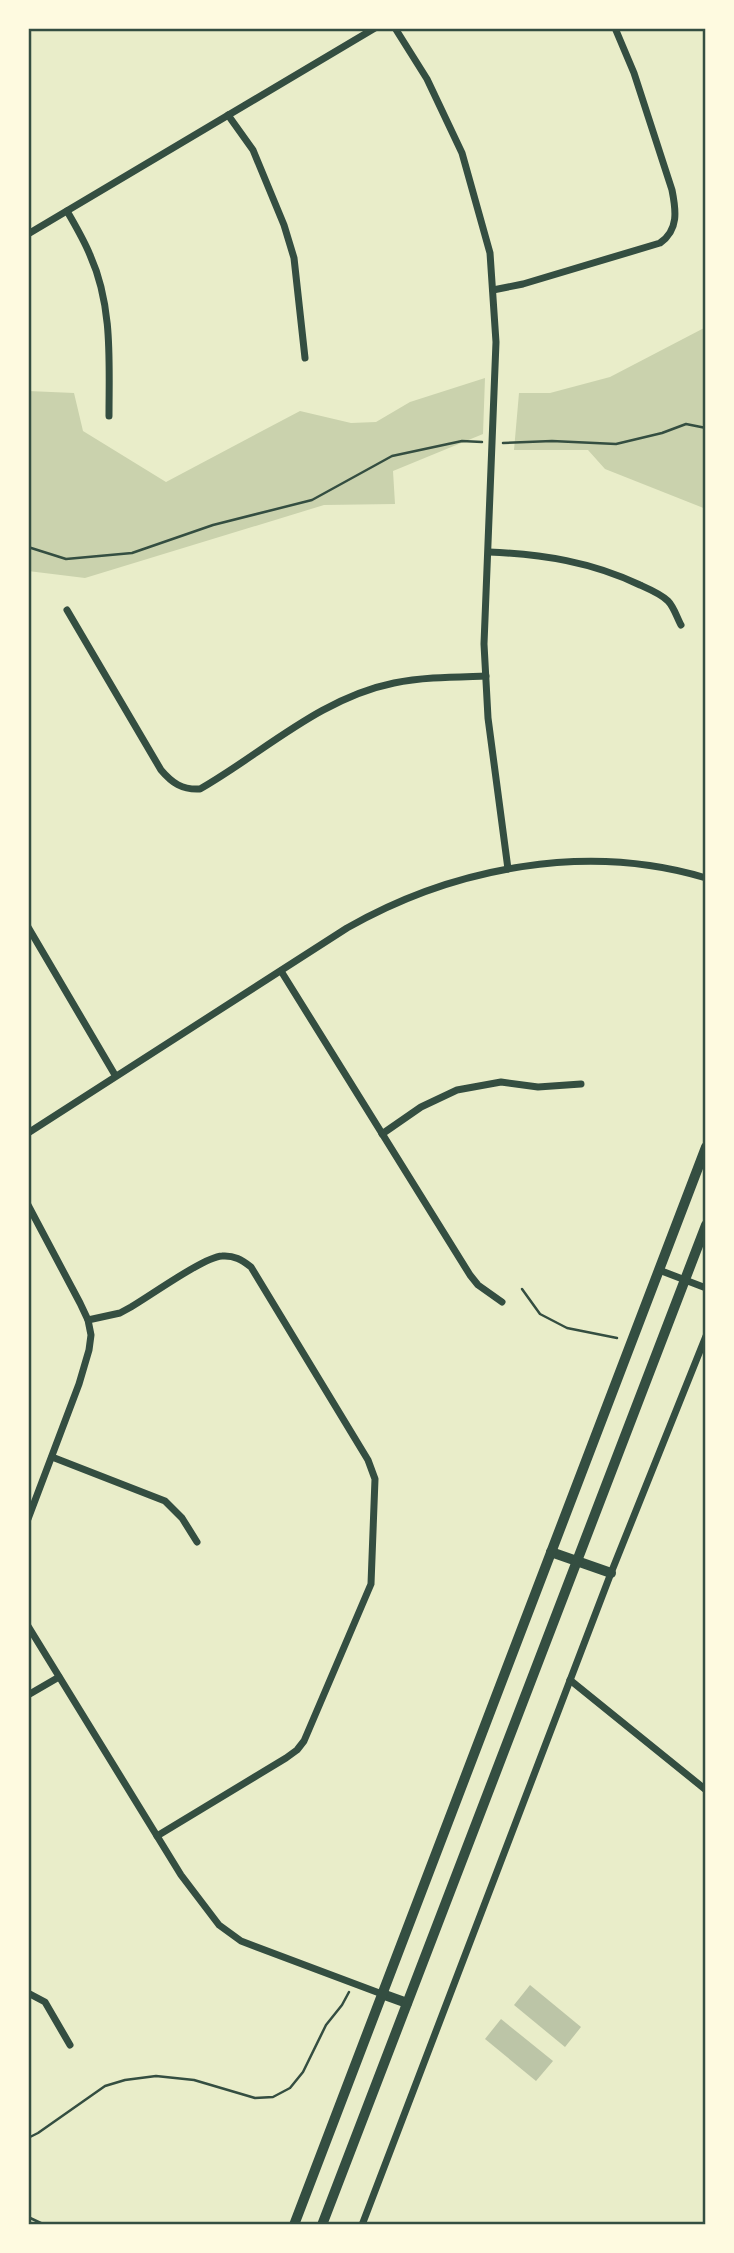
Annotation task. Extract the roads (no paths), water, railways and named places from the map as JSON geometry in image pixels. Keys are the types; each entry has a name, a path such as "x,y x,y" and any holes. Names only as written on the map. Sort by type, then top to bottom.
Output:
{"main road":[{"path":"294,2225 706,1147"},
{"path":"322,2225 706,1225"},
{"path":"551,1552 611,1573"},
{"path":"382,1994 407,2003"}],"street":[{"path":"28,234 375,28"},
{"path":"395,28 427,79 462,153 490,253 496,342 484,643 488,718 508,869"},
{"path":"493,289 523,284 660,243 671,231 676,208 672,190 634,73 615,28"},
{"path":"228,115 253,150 284,225 294,258 305,358"},
{"path":"67,211 90,254 99,277 106,310 109,336 109,416"},
{"path":"489,552 521,553 574,561 622,576 654,591 668,602 681,625"},
{"path":"67,610 161,770 179,786 190,790 200,789 314,715 363,692 394,683 486,676"},
{"path":"28,1133 347,928 397,901 457,880 508,869 594,862 661,867 706,878"},
{"path":"28,927 115,1075"},
{"path":"281,971 470,1275 478,1285 502,1302"},
{"path":"382,1133 421,1107 457,1090 501,1082 538,1087 581,1084"},
{"path":"28,1205 88,1320 91,1335 79,1384 28,1519"},
{"path":"88,1320 131,1307 212,1258 232,1256 243,1260 251,1267 368,1460 375,1479 371,1584 304,1741 286,1758 158,1836"},
{"path":"659,1270 706,1289"},
{"path":"362,2225 611,1573 706,1336"},
{"path":"52,1457 165,1501 182,1518 197,1542"},
{"path":"28,1626 209,1914 241,1941 382,1994"},
{"path":"28,1695 59,1676"},
{"path":"570,1680 706,1790"},
{"path":"28,1993 45,2002 70,2045"}]}
